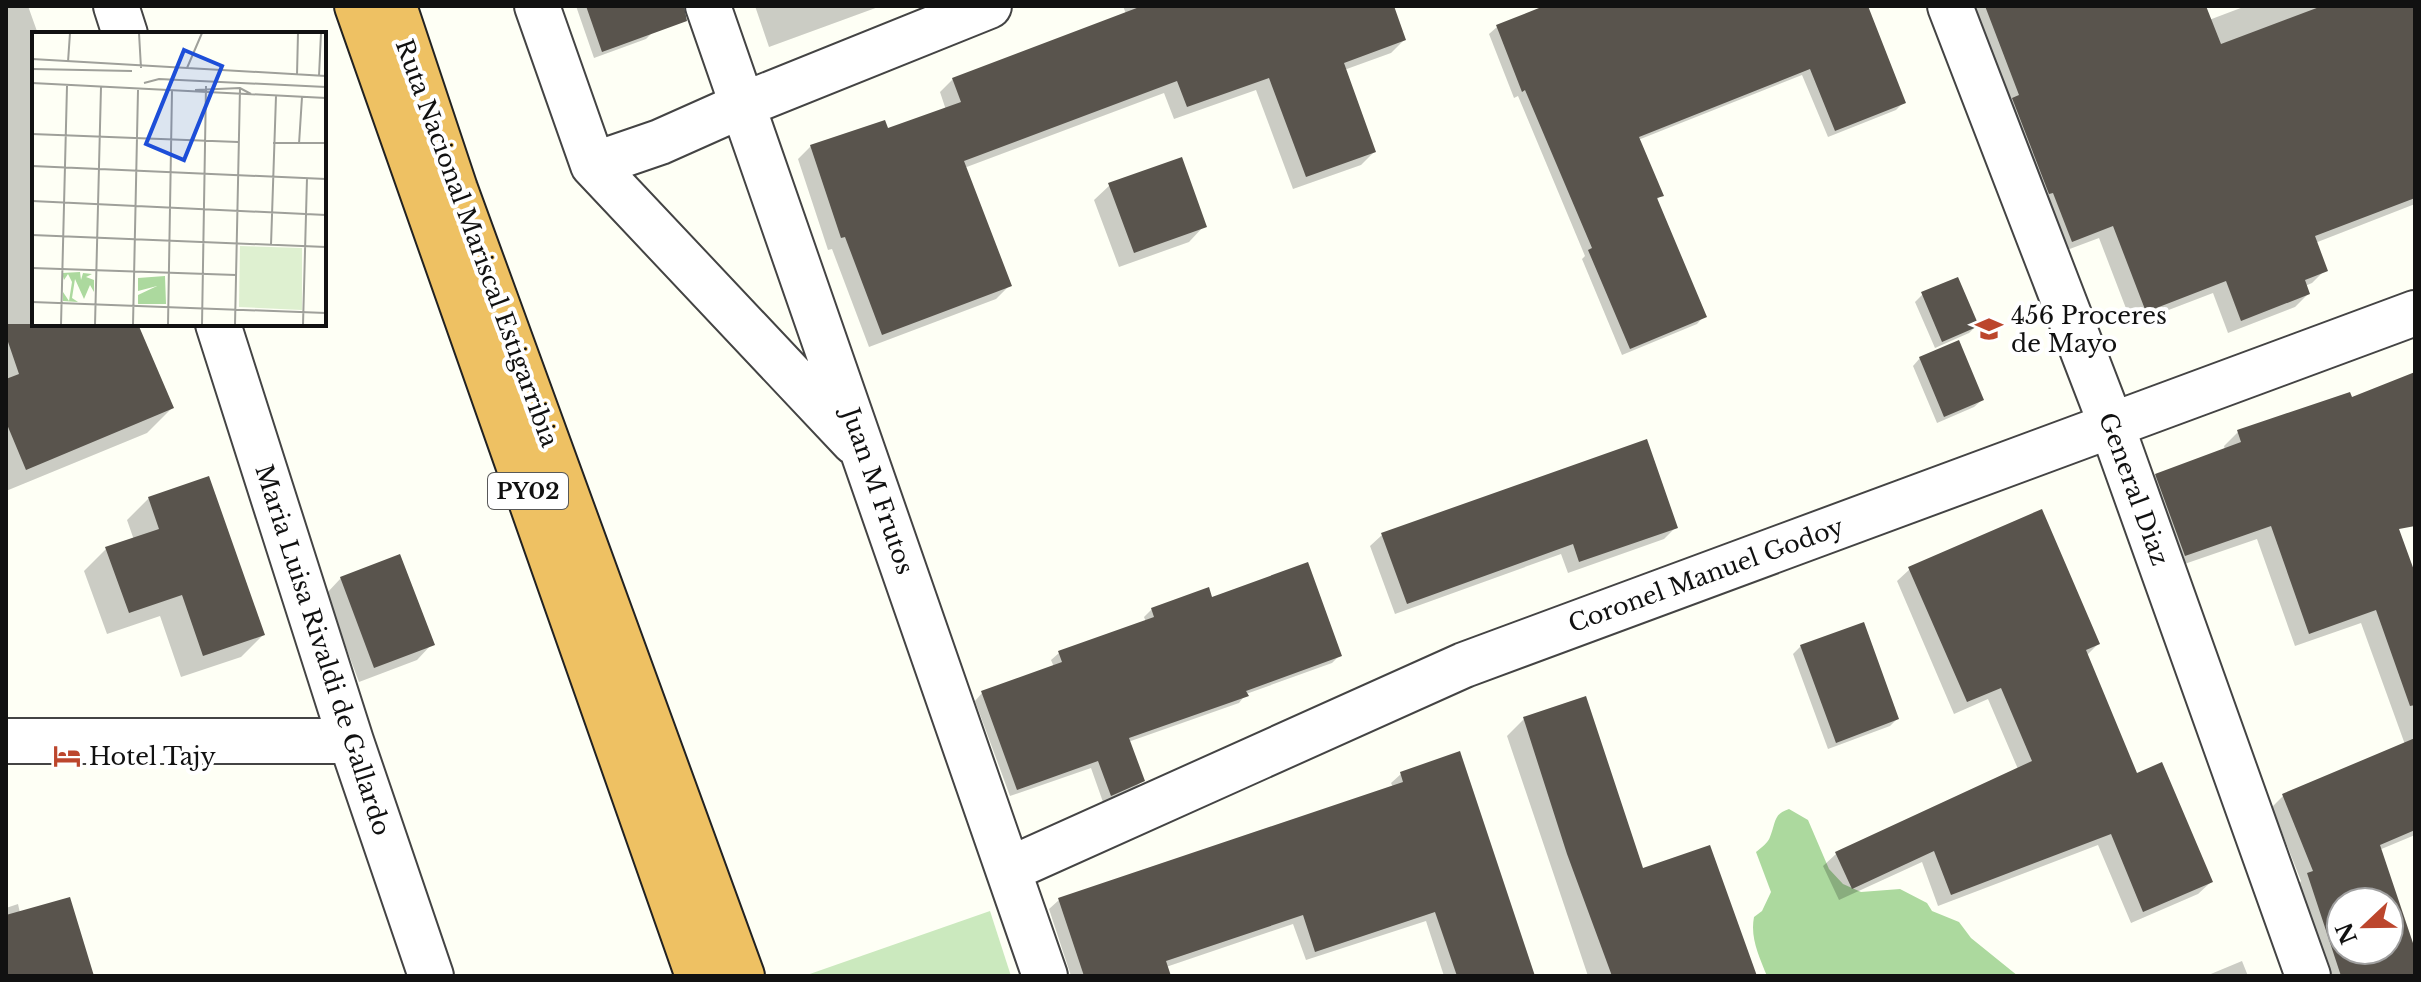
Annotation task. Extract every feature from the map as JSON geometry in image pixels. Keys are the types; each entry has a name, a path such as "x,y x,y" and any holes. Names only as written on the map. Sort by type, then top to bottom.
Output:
{"highway":[{"name":"Ruta Nacional Mariscal Estigarribia","path":"357,6 698,976"},
{"name":"Ruta Nacional Mariscal Estigarribia","path":"394,6 455,189 742,976"}],"street":[{"path":"116,6 124,32"},
{"path":"537,6 593,165 865,454"},
{"name":"Juan M Frutos","path":"708,6 1045,976"},
{"path":"593,165 660,142 743,105 989,6"},
{"name":"General Diaz","path":"1950,6 2111,424 2308,976"},
{"name":"Coronel Manuel Godoy","path":"1010,869 1464,665 2415,313"},
{"name":"Maria Luisa Rivaldi de Gallardo","path":"219,326 351,741 431,976"},
{"path":"6,741 351,741"}],"green space":[{"path":"1789,809 1808,820 1829,869 1843,884 1861,892 1900,889 1927,903 1932,911 1959,922 1971,938 2018,976 1767,976 1756,947 1753,925 1754,917 1762,911 1771,892 1756,852 1769,839 1778,816"},
{"path":"990,911 1011,976 804,976"}],"building":[{"path":"586,6 684,6 687,21 602,52"},
{"path":"1142,6 1394,6 1406,40 1344,63 1376,152 1306,177 1269,78 1187,107 1177,81 964,161 1012,286 882,335 845,237 841,238 810,145 885,120 888,128 961,102 952,78"},
{"path":"1544,6 1868,6 1906,103 1835,131 1810,69 1639,137 1664,196 1657,198 1707,317 1630,349 1588,250 1592,248 1525,90 1522,92 1496,25"},
{"path":"1985,6 2206,6 2221,44 2322,6 2415,6 2415,198 2315,236 2328,271 2305,280 2310,294 2241,321 2226,281 2146,312 2113,226 2072,242 2053,193 2049,194 2012,98 2019,95"},
{"path":"1182,157 1207,227 1134,253 1108,183"},
{"path":"1958,277 1979,326 1942,342 1921,292"},
{"path":"6,324 139,326 174,408 26,470 6,422 6,379 19,374 6,336"},
{"path":"1959,340 1984,400 1944,417 1919,357"},
{"path":"2415,372 2415,526 2399,529 2415,573 2415,705 2410,706 2376,610 2309,634 2271,526 2185,556 2155,474 2241,442 2237,430 2350,392 2352,397"},
{"path":"1647,439 1678,528 1579,562 1573,544 1407,604 1381,533"},
{"path":"209,476 265,635 203,656 182,595 129,613 105,547 159,529 148,497"},
{"path":"2042,509 2100,644 2086,650 2137,773 2162,762 2213,882 2143,912 2111,834 1951,895 1934,851 1852,889 1835,852 2032,761 2001,688 1967,702 1908,567"},
{"path":"400,554 435,645 374,668 340,577"},
{"path":"1308,562 1342,656 1246,691 1249,696 1129,738 1145,781 1111,796 1098,761 1017,790 981,691 1062,662 1058,651 1154,617 1151,608 1209,587 1212,597"},
{"path":"1864,622 1899,719 1836,743 1800,645"},
{"path":"1586,696 1643,868 1710,845 1757,976 1612,976 1567,854 1523,717"},
{"path":"2415,738 2415,830 2380,845 2394,886 2325,886 2325,928 2307,873 2313,871 2282,794"},
{"path":"1460,751 1535,976 1457,976 1435,912 1315,952 1303,915 1166,961 1171,976 1084,976 1058,898 1403,782 1400,772"},
{"path":"70,897 94,976 6,976 6,915"},
{"path":"2405,919 2415,949 2415,976 2341,976 2338,966 2405,966"}],"place":[{"name":"456 Proceres de Mayo","path":"1989,329"},
{"name":"Hotel Tajy","path":"67,756"}]}
